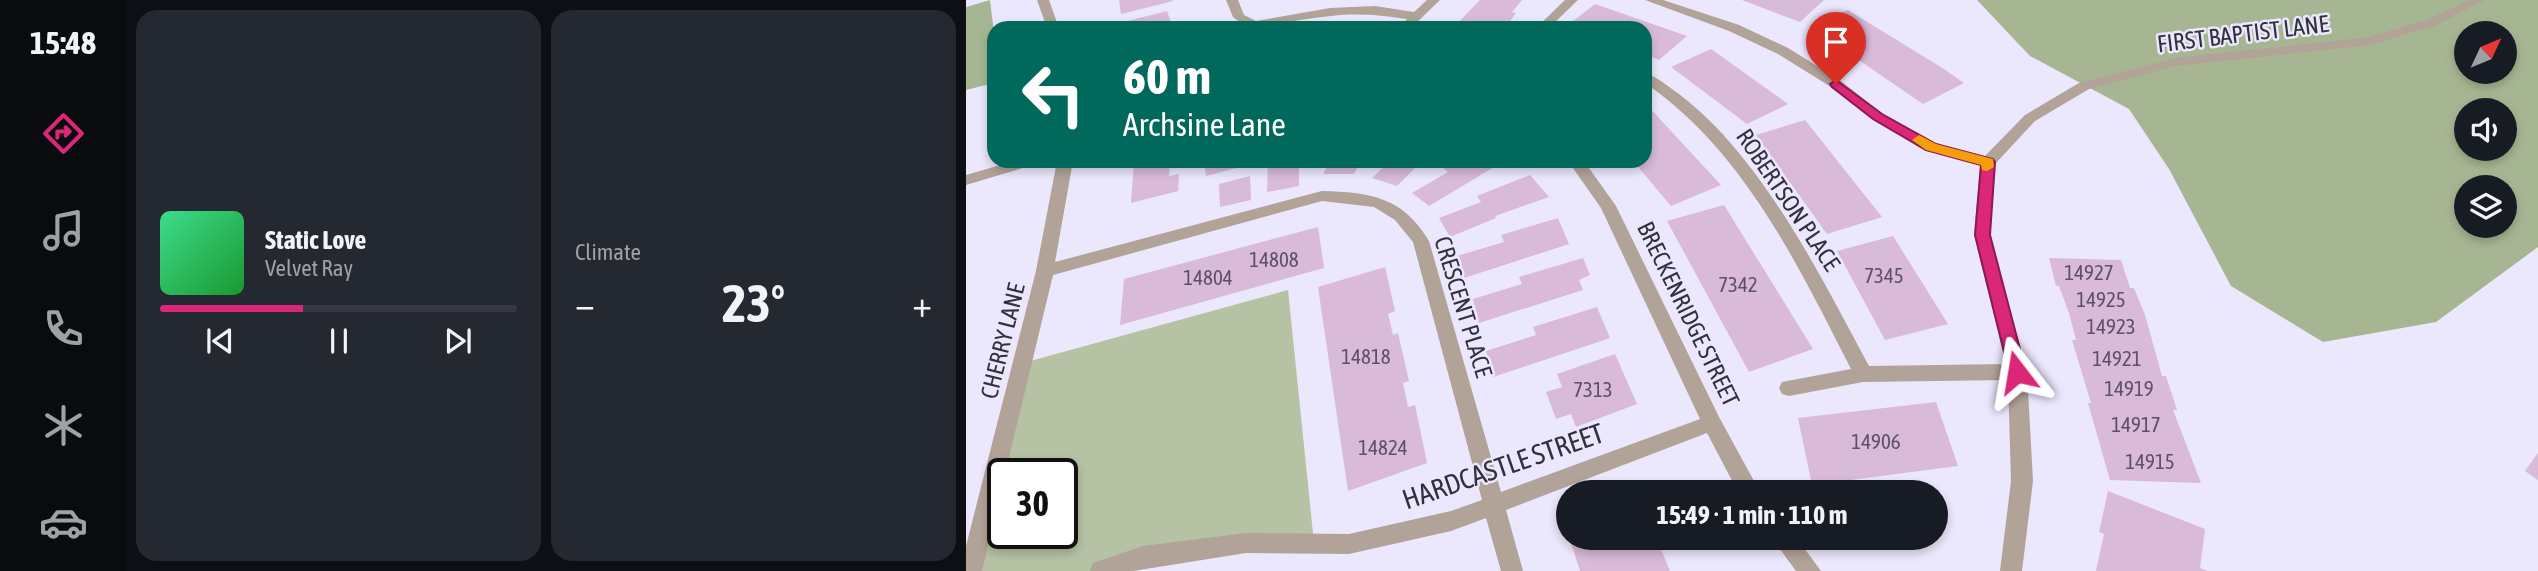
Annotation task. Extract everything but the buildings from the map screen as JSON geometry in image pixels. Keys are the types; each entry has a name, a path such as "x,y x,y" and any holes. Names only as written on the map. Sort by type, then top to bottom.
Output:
{"street":[{"path":"1043,0 1050,21"},
{"path":"1232,0 1238,17 1246,21"},
{"path":"1410,21 1434,0"},
{"path":"1550,21 1572,0"},
{"path":"1651,0 1734,28 1783,51 1836,84 1878,117 1931,147 1988,162 1982,235 2017,372 2022,481 2011,571"},
{"name":"FIRST BAPTIST LANE","path":"1988,162 2030,118 2084,86 2176,62 2370,41 2433,22 2479,0"},
{"path":"1277,21 1330,12 1375,10 1414,16"},
{"name":"ROBERTSON PLACE","path":"1652,82 1679,100 1726,150 1821,293 1863,374"},
{"path":"966,180 1007,168"},
{"name":"CHERRY LANE","path":"971,571 1045,271 1064,168"},
{"name":"BRECKENRIDGE STREET","path":"1581,168 1608,206 1712,423 1743,480"},
{"name":"CRESCENT PLACE","path":"1045,271 1322,195 1359,196 1385,204 1406,219 1421,241 1512,571"},
{"path":"1788,388 1863,374 2017,372"},
{"name":"HARDCASTLE STREET","path":"1101,571 1143,557 1246,543 1349,544 1451,521 1712,423"},
{"path":"1793,550 1810,571"}],"green space":[{"path":"990,0 993,21 987,21 987,85 966,90 966,7"},
{"path":"1977,0 2538,0 2538,247 2436,322 2323,342 2231,286 2169,169 2129,109 2030,56"},
{"path":"1288,290 1314,543 1101,571 971,571 987,507 987,549 1078,549 1078,458 999,458 1023,363"}],"slow traffic":[{"path":"1919,140 1931,147 1988,162 1987,167"}],"route":[{"path":"1836,84 1878,117 1931,147 1988,162 1982,235 2017,372"}]}
